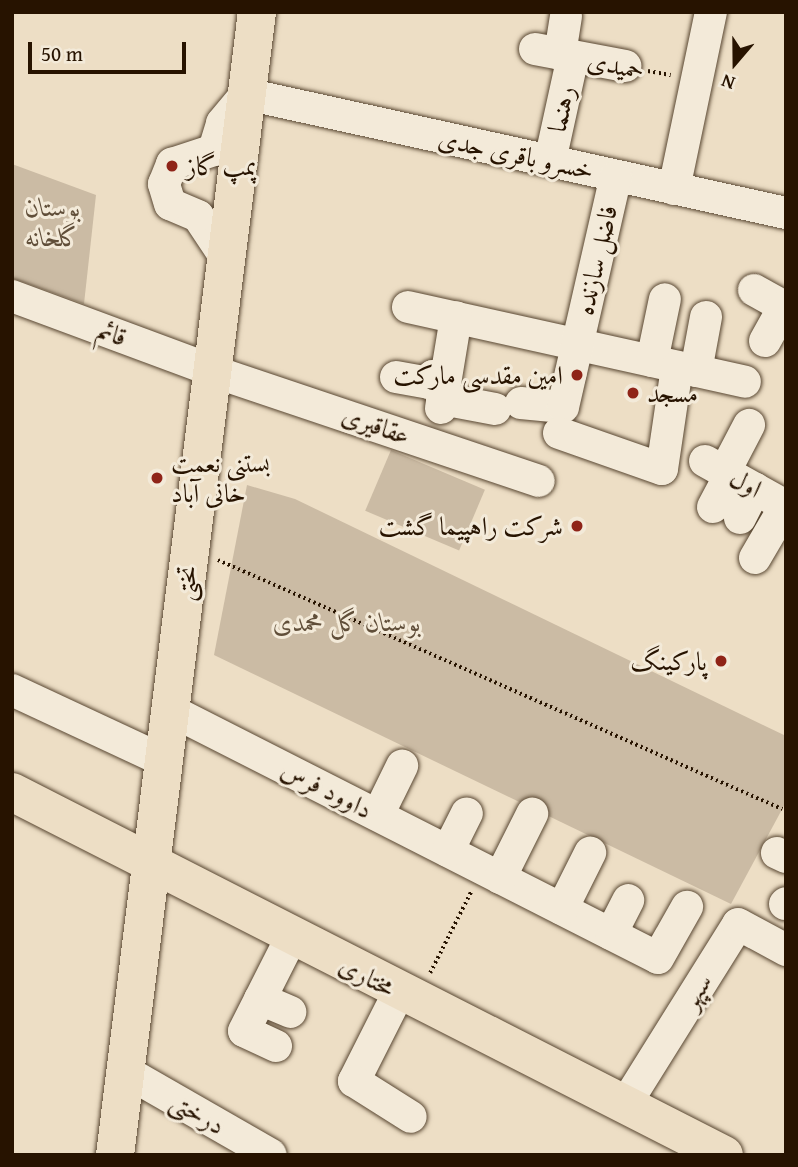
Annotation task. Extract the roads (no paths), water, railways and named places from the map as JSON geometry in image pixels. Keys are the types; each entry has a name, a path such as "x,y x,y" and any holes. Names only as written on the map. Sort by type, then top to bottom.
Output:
{"main road":[{"name":"تختی","path":"115,1155 156,867 170,710 257,12"},
{"name":"مختاری","path":"12,792 291,938 724,1155"}],"street":[{"path":"674,189 711,12"},
{"path":"556,53 566,16"},
{"name":"حمیدی","path":"556,53 625,66"},
{"name":"رهنما","path":"550,161 556,53"},
{"name":"خسرو باقری جدی","path":"246,94 786,213"},
{"path":"226,258 198,216 170,204 164,184 172,164 214,150 222,123 246,94"},
{"name":"فاضل سازنده","path":"576,344 616,176"},
{"path":"754,290 785,308 765,341"},
{"name":"قائم","path":"12,296 212,370"},
{"path":"559,433 662,469 675,366 665,299"},
{"name":"فاضل سازنده","path":"408,307 745,382"},
{"path":"443,395 456,317"},
{"path":"675,366 706,317"},
{"path":"443,395 508,406 563,407 576,344"},
{"name":"عقاقیری","path":"212,370 539,481"},
{"path":"396,377 429,383 433,376 443,395"},
{"path":"726,512 729,474 749,425"},
{"name":"اول","path":"729,474 786,505"},
{"path":"755,558 786,505"},
{"path":"12,690 164,761"},
{"name":"داوود فرس","path":"170,710 658,958 687,906"},
{"path":"378,815 402,766"},
{"path":"448,851 467,813"},
{"path":"492,873 532,814"},
{"path":"562,909 590,853"},
{"path":"611,934 628,900"},
{"name":"سپهر","path":"625,1105 738,924 786,950"},
{"path":"276,1046 244,1031 291,938"},
{"path":"408,996 354,1081 411,1117"},
{"path":"260,999 290,1012"},
{"name":"درختی","path":"125,1071 271,1155"}],"place":[{"name":"پمپ گاز","path":"172,166"},
{"name":"امین مقدسی مارکت","path":"577,375"},
{"name":"مسجد","path":"633,393"},
{"name":"بستنی نعمت خانی آباد","path":"157,478"},
{"name":"شركت راهپيما گشت","path":"577,526"},
{"name":"پارکینگ","path":"721,661"}],"park label":[{"name":"بوستان گلخانه","path":"53,222"},
{"name":"بوستان گل محمدی","path":"347,622"}]}
